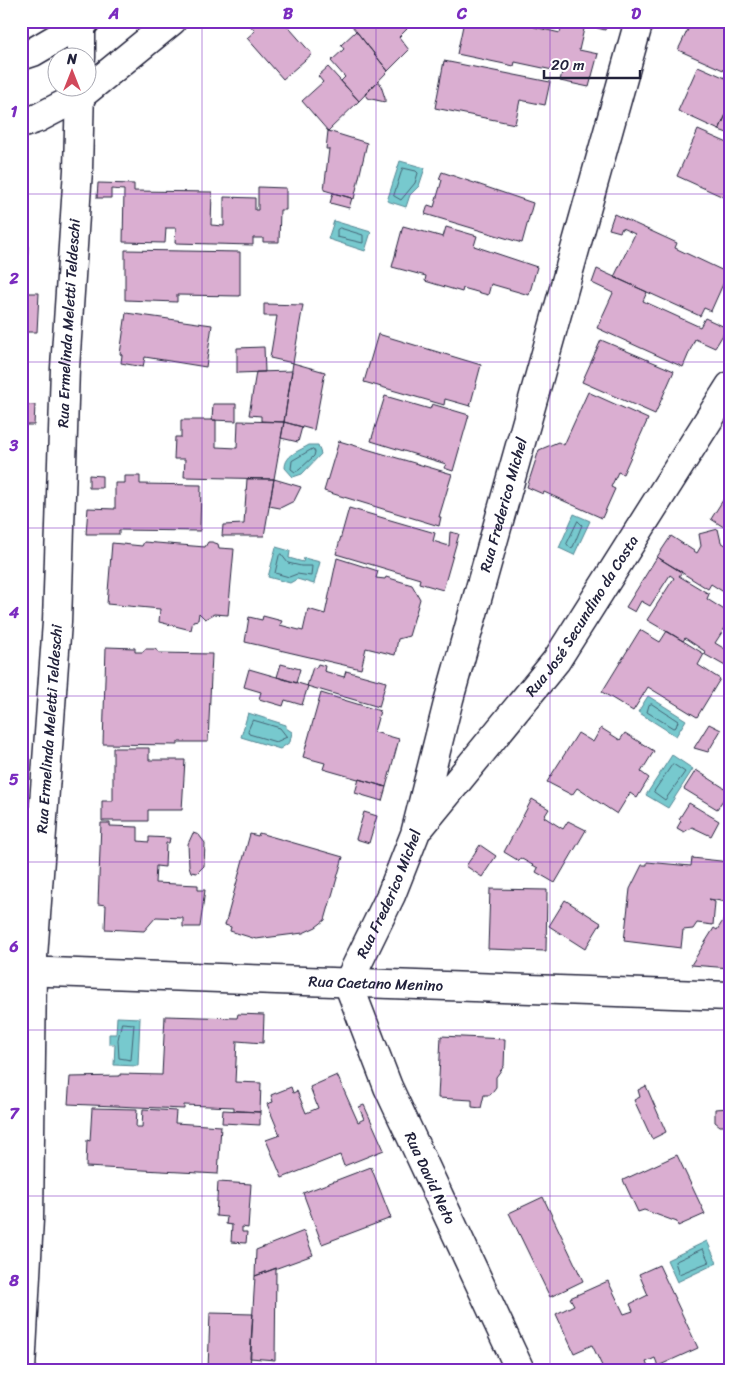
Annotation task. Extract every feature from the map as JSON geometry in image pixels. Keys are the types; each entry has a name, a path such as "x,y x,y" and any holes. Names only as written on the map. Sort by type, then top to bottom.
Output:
{"street":[{"path":"98,78 172,21"},
{"name":"Rua Frederico Michel","path":"348,983 391,895 415,834 449,699 639,21"},
{"path":"21,56 33,52 83,22"},
{"path":"82,48 83,22"},
{"path":"21,124 38,118 70,98"},
{"name":"Rua Ermelinda Meletti Teldeschi","path":"21,1370 29,1219 26,971 57,622 65,368 80,98"},
{"name":"Rua José Secundino da Costa","path":"415,834 556,661 730,386"},
{"name":"Rua Caetano Menino","path":"26,971 730,996"},
{"name":"Rua David Neto","path":"348,983 388,1087 520,1370"}],"water":[{"path":"400,161 425,168 419,186 410,195 406,207 387,201"},
{"path":"334,221 371,232 365,251 328,239"},
{"path":"309,445 318,445 321,454 302,474 293,477 285,468 287,460 293,454"},
{"path":"574,514 590,521 574,555 559,548"},
{"path":"276,547 290,551 289,558 303,562 304,558 320,562 314,584 297,579 290,583 268,577"},
{"path":"648,696 686,720 676,736 638,712"},
{"path":"248,713 286,725 286,728 292,732 290,742 280,749 241,737"},
{"path":"672,755 693,769 668,808 646,795"},
{"path":"117,1017 140,1018 138,1066 114,1065 115,1044 109,1044 109,1034 116,1034"},
{"path":"707,1241 717,1263 677,1282 667,1260"}],"building":[{"path":"246,21 283,21 312,54 283,79 247,38 255,31"},
{"path":"348,21 401,21 407,29 399,37 409,50 388,71"},
{"path":"464,21 484,24 485,21 535,21 534,27 560,33 562,25 584,29 579,50 598,54 589,87 560,81 562,72 515,62 514,66 457,54"},
{"path":"598,21 608,21 605,30 597,28"},
{"path":"692,21 722,21 730,25 730,73 678,50"},
{"path":"356,31 388,71 359,101 341,81 345,77 331,61 344,49 341,45"},
{"path":"444,61 550,82 545,105 520,100 515,124 435,108"},
{"path":"698,66 730,80 730,106 719,130 678,111"},
{"path":"328,67 359,101 328,131 302,101 323,82 318,76"},
{"path":"379,80 385,102 367,98 365,94"},
{"path":"730,106 730,134 719,130"},
{"path":"698,130 730,144 730,200 677,176"},
{"path":"328,131 367,143 354,199 324,190 329,149 326,149"},
{"path":"442,172 533,203 522,243 425,214 428,205 434,207 442,180 439,179"},
{"path":"98,183 134,184 134,191 212,192 211,225 224,226 224,197 255,198 255,210 258,210 258,187 286,188 286,210 280,210 279,242 263,242 263,238 253,238 253,245 175,243 176,228 166,228 165,243 123,242 124,190 111,189 111,198 97,198"},
{"path":"333,193 352,198 349,208 330,203"},
{"path":"614,214 677,243 675,248 728,273 711,311 704,308 700,316 614,277 635,234 622,228 620,232 609,229"},
{"path":"403,226 443,237 446,227 477,236 474,246 537,267 529,295 491,284 488,295 463,288 462,292 425,281 426,276 392,267"},
{"path":"21,242 28,242 27,286 21,286"},
{"path":"125,250 240,252 240,296 177,295 177,302 125,300"},
{"path":"597,269 647,292 643,301 700,327 705,318 727,328 715,348 695,339 683,367 597,328 613,293 592,283"},
{"path":"21,293 39,293 37,332 21,332"},
{"path":"264,304 303,305 293,363 270,358 277,316 264,316"},
{"path":"126,313 212,325 206,367 145,357 143,367 121,363 122,355 120,354"},
{"path":"378,334 481,365 470,406 445,399 444,405 364,382"},
{"path":"601,340 674,371 655,414 582,382"},
{"path":"264,347 265,372 237,373 237,348"},
{"path":"293,363 325,372 314,430 284,422"},
{"path":"292,371 284,422 261,421 261,416 249,415 256,372"},
{"path":"588,392 648,419 623,474 618,472 611,487 615,489 602,518 544,492 543,494 527,487 539,450 558,442 564,445"},
{"path":"385,396 430,409 432,404 469,415 453,471 444,468 446,464 371,441"},
{"path":"21,404 35,405 34,425 21,425"},
{"path":"213,404 236,404 236,421 212,420"},
{"path":"181,420 216,420 216,447 237,448 238,421 284,422 274,479 184,477 185,459 174,459 175,437 181,437"},
{"path":"284,422 302,427 298,442 281,438"},
{"path":"339,441 452,474 439,517 441,517 439,526 324,491"},
{"path":"89,475 102,476 102,488 89,488"},
{"path":"125,476 140,476 140,484 201,485 200,531 119,530 119,534 86,534 88,508 115,509 115,483 125,483"},
{"path":"247,479 274,479 264,536 222,536 223,525 244,524"},
{"path":"274,479 301,487 294,501 280,508 269,506"},
{"path":"730,489 730,531 711,519"},
{"path":"349,508 435,533 433,541 449,546 450,532 459,534 443,590 419,583 420,579 336,554"},
{"path":"718,529 721,542 730,548 730,596 711,584 708,589 657,557 671,536 697,553 701,546 699,534"},
{"path":"144,542 205,547 208,542 212,542 218,544 219,548 234,549 228,615 214,614 205,619 199,613 198,620 193,621 191,630 159,622 160,609 107,604 112,543 142,546"},
{"path":"657,557 682,572 679,576 709,594 707,599 726,611 730,604 730,620 715,643 730,652 730,663 727,667 704,654 706,652 685,638 683,641 647,620 674,578 670,575 650,606 641,601 635,612 626,607"},
{"path":"337,558 378,571 376,578 385,579 386,577 412,585 420,599 409,636 398,639 395,655 366,648 361,669 245,642 249,617 262,620 263,616 282,621 280,625 303,631 308,609 325,614"},
{"path":"640,630 660,642 667,631 704,654 698,665 720,679 697,717 648,687 633,711 602,692"},
{"path":"106,647 135,648 135,652 155,649 160,653 212,654 208,742 178,742 178,745 103,744"},
{"path":"281,664 300,669 296,683 277,677"},
{"path":"318,664 325,666 324,671 344,677 346,671 386,682 379,707 307,686 313,667 316,668"},
{"path":"249,669 308,686 302,705 285,700 283,706 259,699 261,692 244,687"},
{"path":"321,693 380,711 374,732 399,739 386,787 323,769 325,763 303,757"},
{"path":"709,724 721,730 708,752 694,748"},
{"path":"601,728 620,740 625,733 654,751 641,772 649,778 637,798 630,793 617,814 577,788 572,795 547,782 578,733 593,742"},
{"path":"113,748 149,748 149,760 185,760 182,810 148,810 148,821 102,821 102,801 113,801"},
{"path":"696,770 729,791 717,809 684,789"},
{"path":"359,779 386,787 382,801 355,793"},
{"path":"532,799 549,809 544,817 563,829 568,821 586,830 555,883 536,872 538,868 520,858 519,861 504,852"},
{"path":"689,803 719,821 711,836 692,827 684,832 677,828 681,821 679,819"},
{"path":"364,812 377,816 369,843 356,839"},
{"path":"728,816 730,817 730,850 725,850"},
{"path":"101,823 110,823 110,826 138,827 138,841 149,842 149,837 170,838 169,843 166,843 165,867 156,866 155,883 198,885 198,890 205,890 200,927 183,927 183,918 156,917 144,931 105,929 106,905 98,904"},
{"path":"193,833 199,835 205,843 204,866 197,873 191,872 189,866 188,844"},
{"path":"259,833 343,857 325,920 316,927 303,933 256,939 230,931 231,927 225,925 250,834 258,836"},
{"path":"480,845 496,856 482,877 466,866"},
{"path":"692,858 730,862 727,902 709,899 715,902 713,925 697,923 693,929 683,930 681,948 624,941 630,889 642,865 647,865 647,862 691,866"},
{"path":"490,889 547,890 546,951 488,949"},
{"path":"565,900 601,923 585,949 549,926"},
{"path":"730,910 730,968 691,965 714,928 717,930"},
{"path":"238,1014 264,1015 263,1043 237,1041 235,1082 261,1083 260,1112 234,1111 234,1107 184,1105 184,1109 68,1104 70,1077 120,1076 120,1074 162,1075 165,1016 237,1018"},
{"path":"441,1036 505,1039 504,1066 496,1077 496,1087 490,1095 484,1095 481,1108 472,1107 472,1100 438,1098"},
{"path":"337,1075 358,1122 364,1119 359,1107 364,1105 384,1150 344,1166 340,1155 282,1178 266,1140 280,1135 267,1104 273,1102 271,1095 291,1087 293,1093 297,1091 306,1113 318,1108 310,1087"},
{"path":"646,1086 666,1132 652,1139 634,1100 640,1097 638,1090"},
{"path":"92,1108 137,1109 136,1127 142,1127 143,1109 176,1111 175,1123 221,1126 218,1174 86,1167 87,1140 90,1141"},
{"path":"730,1108 730,1126 720,1126 715,1122 715,1109"},
{"path":"223,1110 260,1112 260,1125 222,1123"},
{"path":"677,1155 705,1214 678,1226 677,1222 644,1210 638,1212 623,1180"},
{"path":"371,1167 391,1218 322,1244 303,1193"},
{"path":"218,1182 251,1184 248,1228 242,1227 242,1232 247,1232 246,1243 231,1242 232,1225 226,1224 227,1217 216,1216"},
{"path":"543,1197 583,1281 550,1297 509,1213"},
{"path":"304,1231 313,1255 255,1276 256,1250"},
{"path":"659,1265 698,1348 658,1366 655,1358 646,1362 649,1370 604,1370 592,1345 574,1353 556,1314 574,1305 570,1298 608,1281 624,1314 633,1311 630,1304 648,1295 639,1274"},
{"path":"276,1268 275,1360 250,1358 255,1276"},
{"path":"210,1313 253,1314 250,1370 208,1370"},
{"path":"730,1338 730,1353 726,1355 725,1341"}]}
